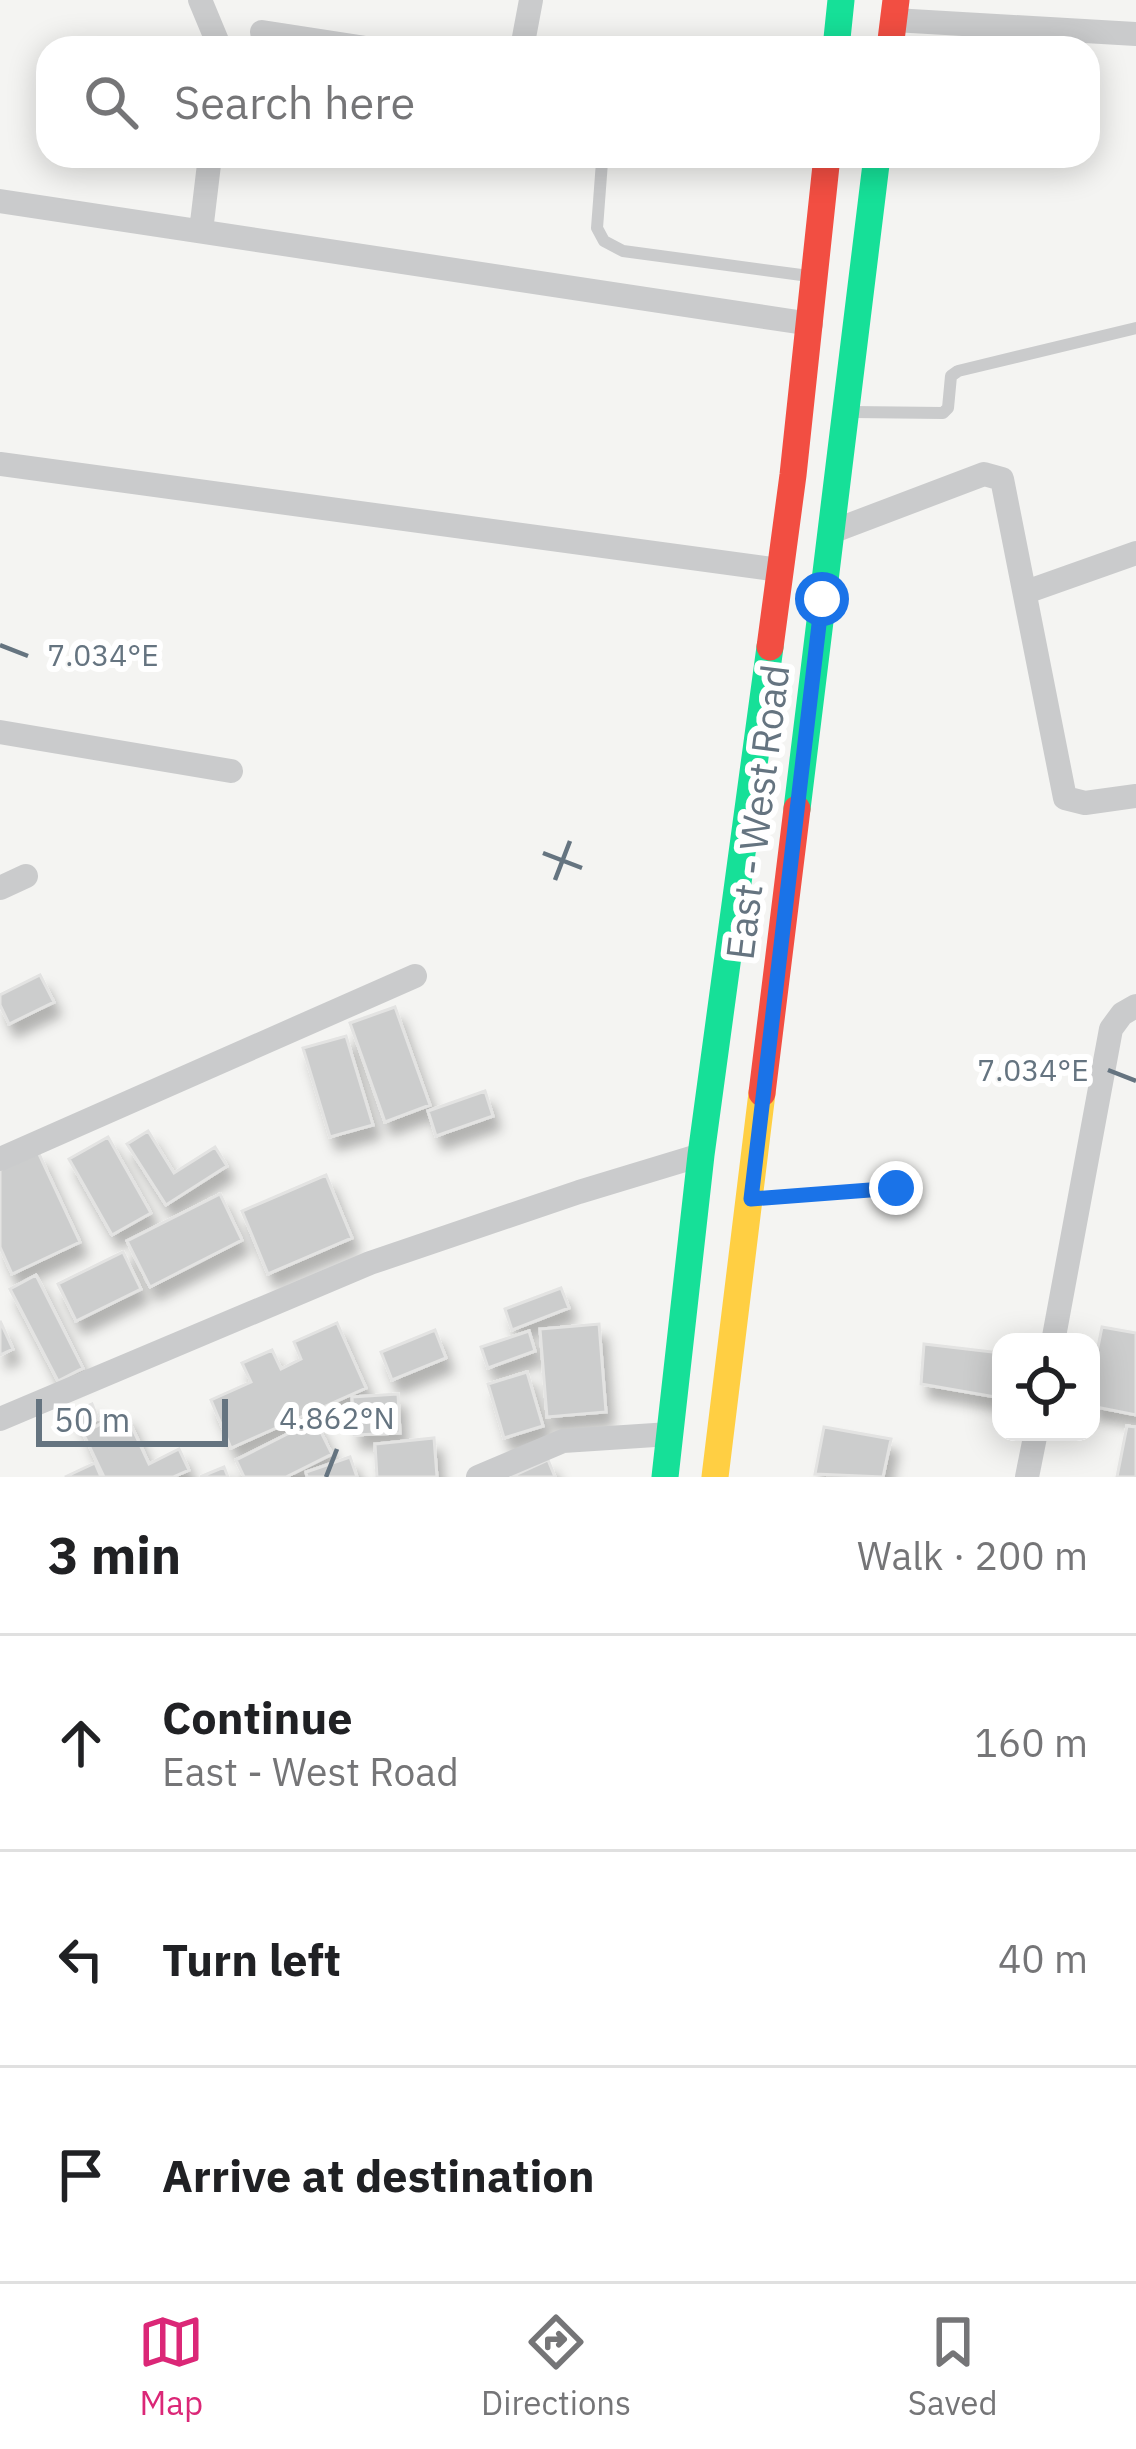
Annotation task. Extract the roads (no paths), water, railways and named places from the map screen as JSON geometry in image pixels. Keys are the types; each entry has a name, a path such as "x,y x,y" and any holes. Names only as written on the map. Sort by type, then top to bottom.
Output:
{"main road":[{"path":"837,36 840,1"},
{"name":"East - West Road","path":"665,1477 701,1155 811,324 825,168"},
{"name":"East - West Road","path":"715,1477 875,168"}],"street":[{"path":"200,0 215,36"},
{"path":"524,36 531,0"},
{"path":"894,23 1136,34"},
{"path":"262,32 288,36"},
{"path":"201,231 209,168"},
{"path":"0,201 811,324"},
{"path":"0,464 779,570"},
{"path":"830,532 995,475 1005,486 1065,798 1085,803 1136,796"},
{"path":"1026,592 1136,554"},
{"path":"0,732 231,771"},
{"path":"0,887 26,876"},
{"path":"0,1159 415,976"},
{"path":"1054,1333 1111,1029 1136,1006"},
{"path":"0,1419 370,1263 701,1155"},
{"path":"478,1477 563,1441 670,1434"},
{"path":"1027,1477 1034,1441"}],"lane":[{"path":"601,168 596,228 604,242 623,251 816,277"},
{"path":"845,411 943,413 948,408 951,376 958,371 1136,328"},
{"path":"751,1199 896,1188"}]}
